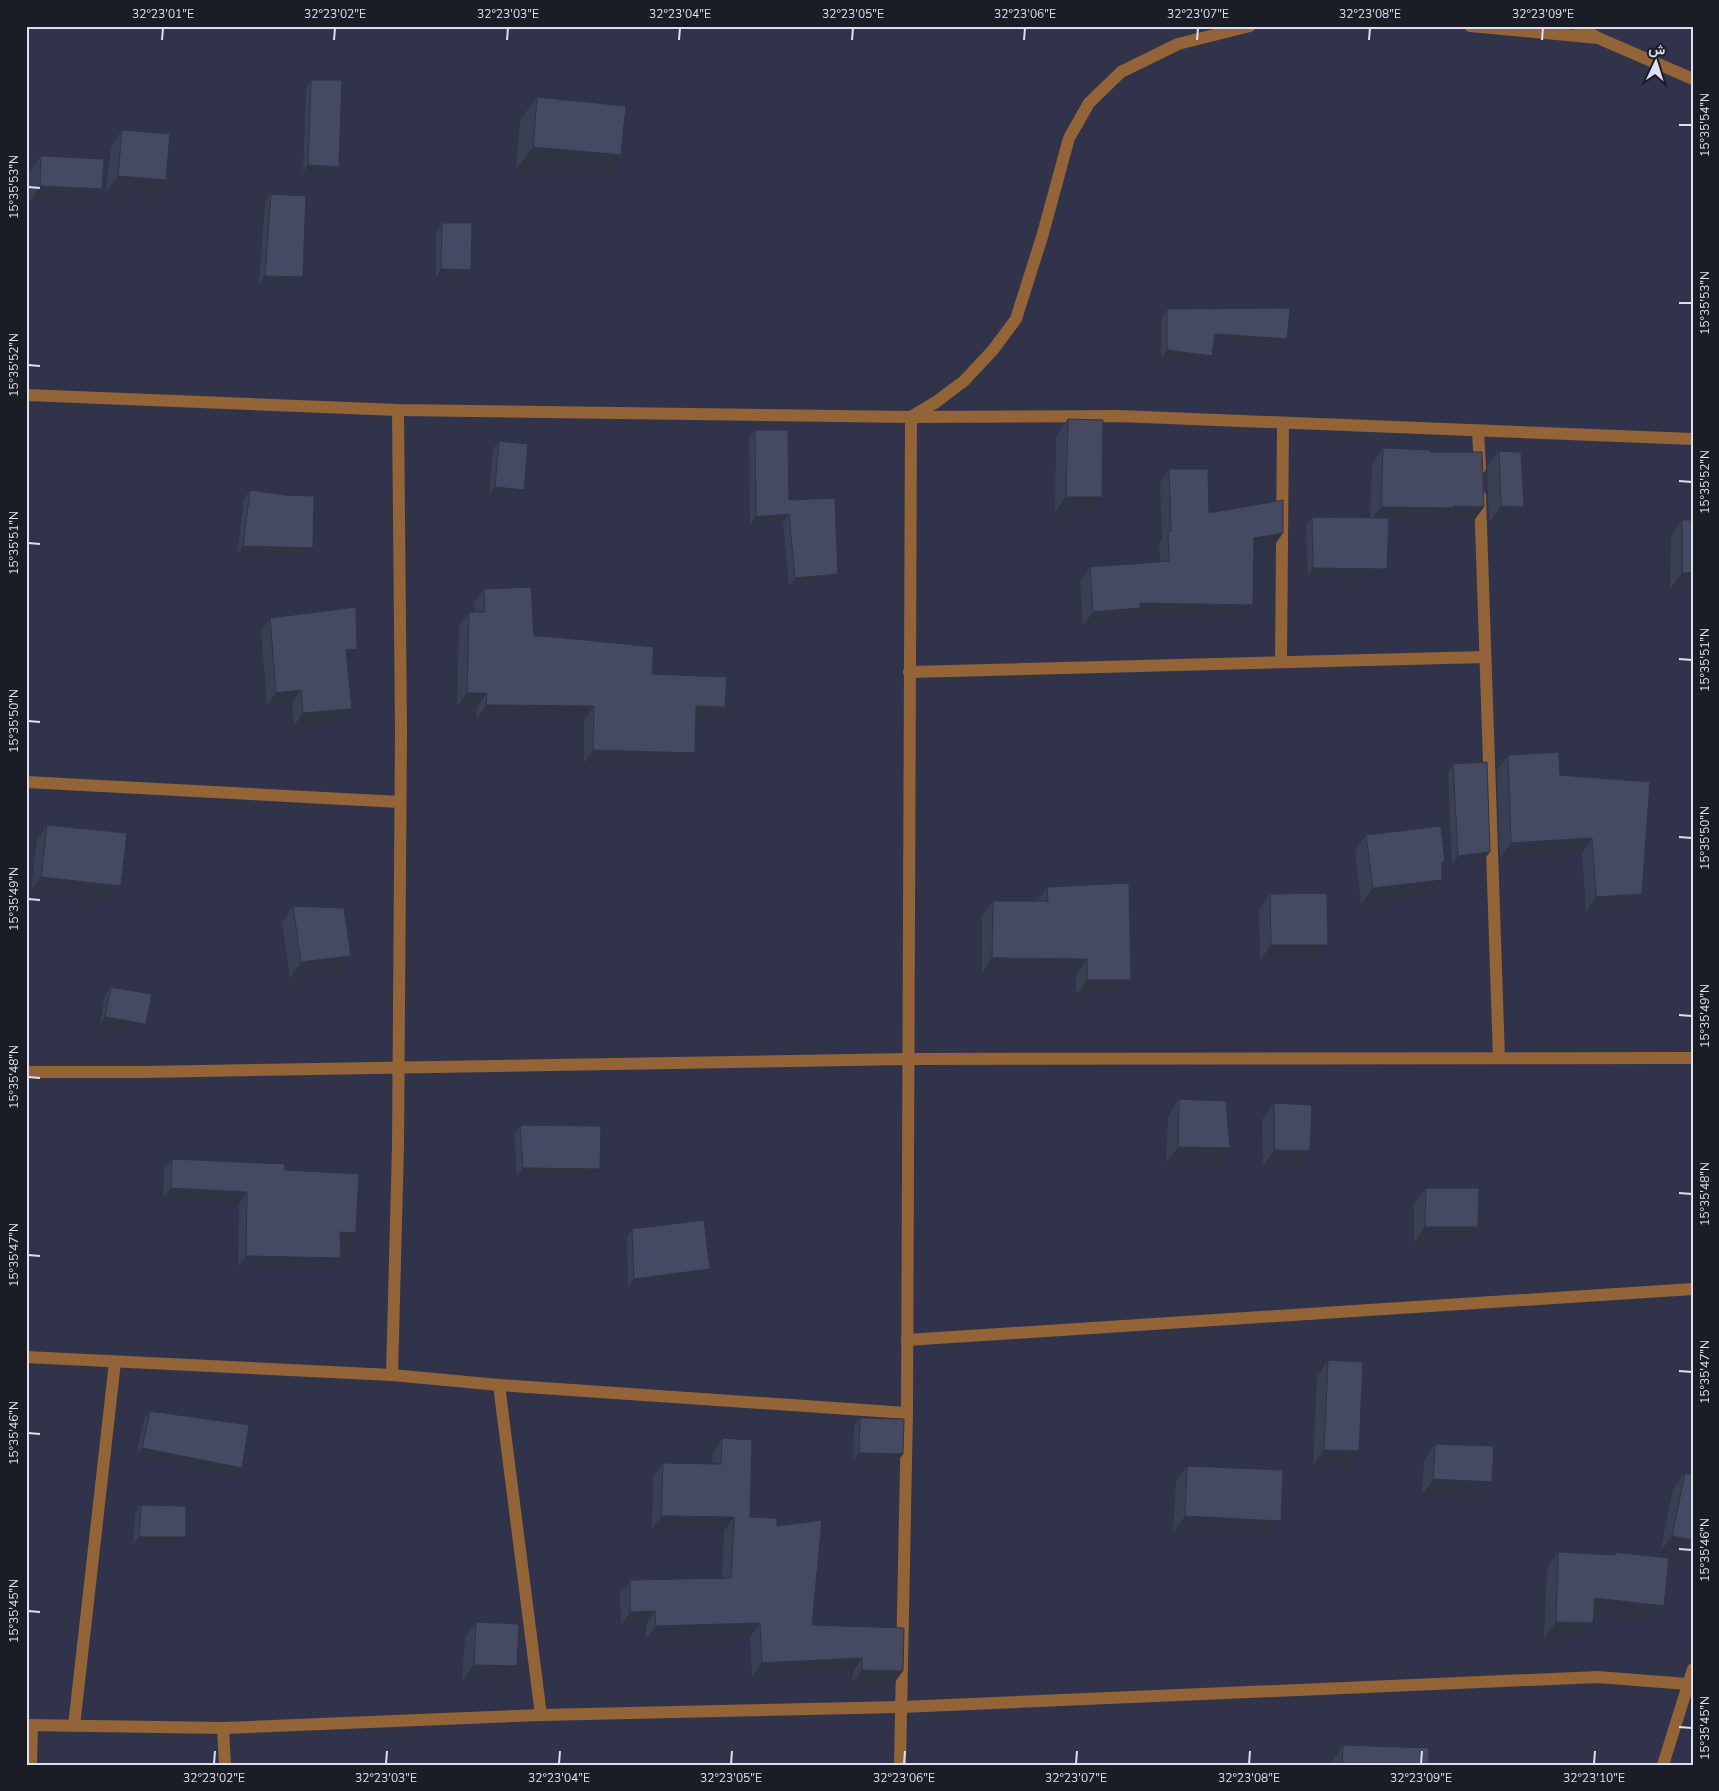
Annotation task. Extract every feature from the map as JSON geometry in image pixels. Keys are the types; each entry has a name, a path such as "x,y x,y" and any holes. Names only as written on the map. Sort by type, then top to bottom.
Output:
{"street":[{"path":"1470,26 1598,38"},
{"path":"1579,26 1598,38 1693,79"},
{"path":"911,416 936,402 964,380 993,350 1016,319 1042,237 1069,138 1090,103 1121,72 1178,44 1243,27"},
{"path":"26,395 398,410 911,416 1118,416 1693,440"},
{"path":"392,1375 398,1067 400,802 398,410"},
{"path":"900,1765 907,1340 911,416"},
{"path":"1281,662 1283,423"},
{"path":"1478,431 1499,1058"},
{"path":"909,672 1486,657"},
{"path":"26,782 400,802"},
{"path":"26,1072 152,1072 907,1059 1693,1058"},
{"path":"907,1340 1693,1289"},
{"path":"26,1358 392,1375 499,1386 906,1413"},
{"path":"74,1726 114,1362"},
{"path":"499,1386 541,1715"},
{"path":"1663,1765 1693,1669"},
{"path":"31,1765 29,1725 223,1728 541,1715 902,1707 1598,1677 1687,1684"},
{"path":"223,1728 225,1765"}],"building":[{"path":"311,80 342,80 339,167 308,165"},
{"path":"537,97 626,106 621,155 533,147"},
{"path":"122,130 170,134 166,180 118,176"},
{"path":"41,156 104,159 102,189 40,186"},
{"path":"271,194 306,196 303,277 265,276"},
{"path":"442,223 472,223 471,270 441,269"},
{"path":"1290,308 1287,339 1215,334 1212,356 1167,350 1167,309"},
{"path":"1068,419 1103,420 1102,497 1066,497"},
{"path":"755,430 788,430 789,500 835,498 838,574 795,578 789,514 756,517"},
{"path":"499,441 528,444 524,490 495,487"},
{"path":"1383,448 1431,450 1431,452 1482,452 1484,507 1381,507"},
{"path":"1499,451 1521,452 1524,507 1501,506"},
{"path":"1169,469 1208,469 1209,513 1283,500 1283,533 1254,538 1253,605 1140,603 1140,608 1093,612 1090,567 1169,561 1168,531 1171,531"},
{"path":"250,490 286,495 314,496 313,548 243,546"},
{"path":"1312,517 1389,518 1387,569 1313,568"},
{"path":"1682,520 1693,520 1693,573 1682,573"},
{"path":"531,587 534,636 654,647 652,674 727,677 725,707 696,706 695,753 593,750 594,706 486,705 487,693 467,693 469,612 485,612 484,589"},
{"path":"356,607 357,649 346,650 352,709 303,713 301,690 276,693 270,618"},
{"path":"1559,752 1560,775 1650,782 1642,894 1596,897 1592,838 1511,843 1508,755"},
{"path":"1487,762 1490,852 1458,856 1453,764"},
{"path":"47,825 127,833 121,886 41,877"},
{"path":"1441,826 1445,862 1442,862 1442,880 1373,888 1366,835"},
{"path":"1129,883 1131,980 1087,980 1087,959 992,958 993,901 1048,901 1047,887"},
{"path":"1327,893 1328,945 1271,945 1270,894"},
{"path":"293,906 344,908 351,956 301,962"},
{"path":"111,987 152,994 146,1024 105,1017"},
{"path":"1179,1099 1226,1101 1230,1148 1178,1147"},
{"path":"1274,1103 1312,1105 1310,1151 1274,1150"},
{"path":"520,1125 601,1126 600,1169 523,1168"},
{"path":"172,1159 285,1164 285,1170 359,1174 356,1233 340,1232 341,1258 246,1256 247,1192 171,1188"},
{"path":"1426,1188 1479,1188 1478,1227 1425,1227"},
{"path":"704,1220 710,1269 634,1279 632,1229"},
{"path":"1328,1360 1363,1362 1359,1451 1324,1450"},
{"path":"150,1411 249,1425 242,1468 142,1448"},
{"path":"860,1418 904,1419 903,1454 859,1453"},
{"path":"722,1438 752,1440 750,1517 777,1518 777,1526 822,1520 812,1625 904,1628 903,1671 862,1670 862,1658 762,1663 760,1623 656,1626 655,1611 630,1612 630,1580 731,1578 734,1517 661,1516 663,1463 721,1464"},
{"path":"1435,1444 1494,1446 1492,1482 1433,1479"},
{"path":"1187,1466 1283,1470 1281,1521 1185,1516"},
{"path":"1685,1473 1693,1475 1693,1540 1672,1536"},
{"path":"141,1505 186,1506 186,1537 139,1537"},
{"path":"1558,1552 1615,1555 1615,1552 1669,1558 1664,1606 1595,1598 1593,1623 1556,1622"},
{"path":"476,1622 519,1624 517,1666 474,1665"},
{"path":"1343,1745 1429,1748 1429,1765 1342,1765"},
{"path":"1049,1763 1105,1765 1049,1765"}]}
